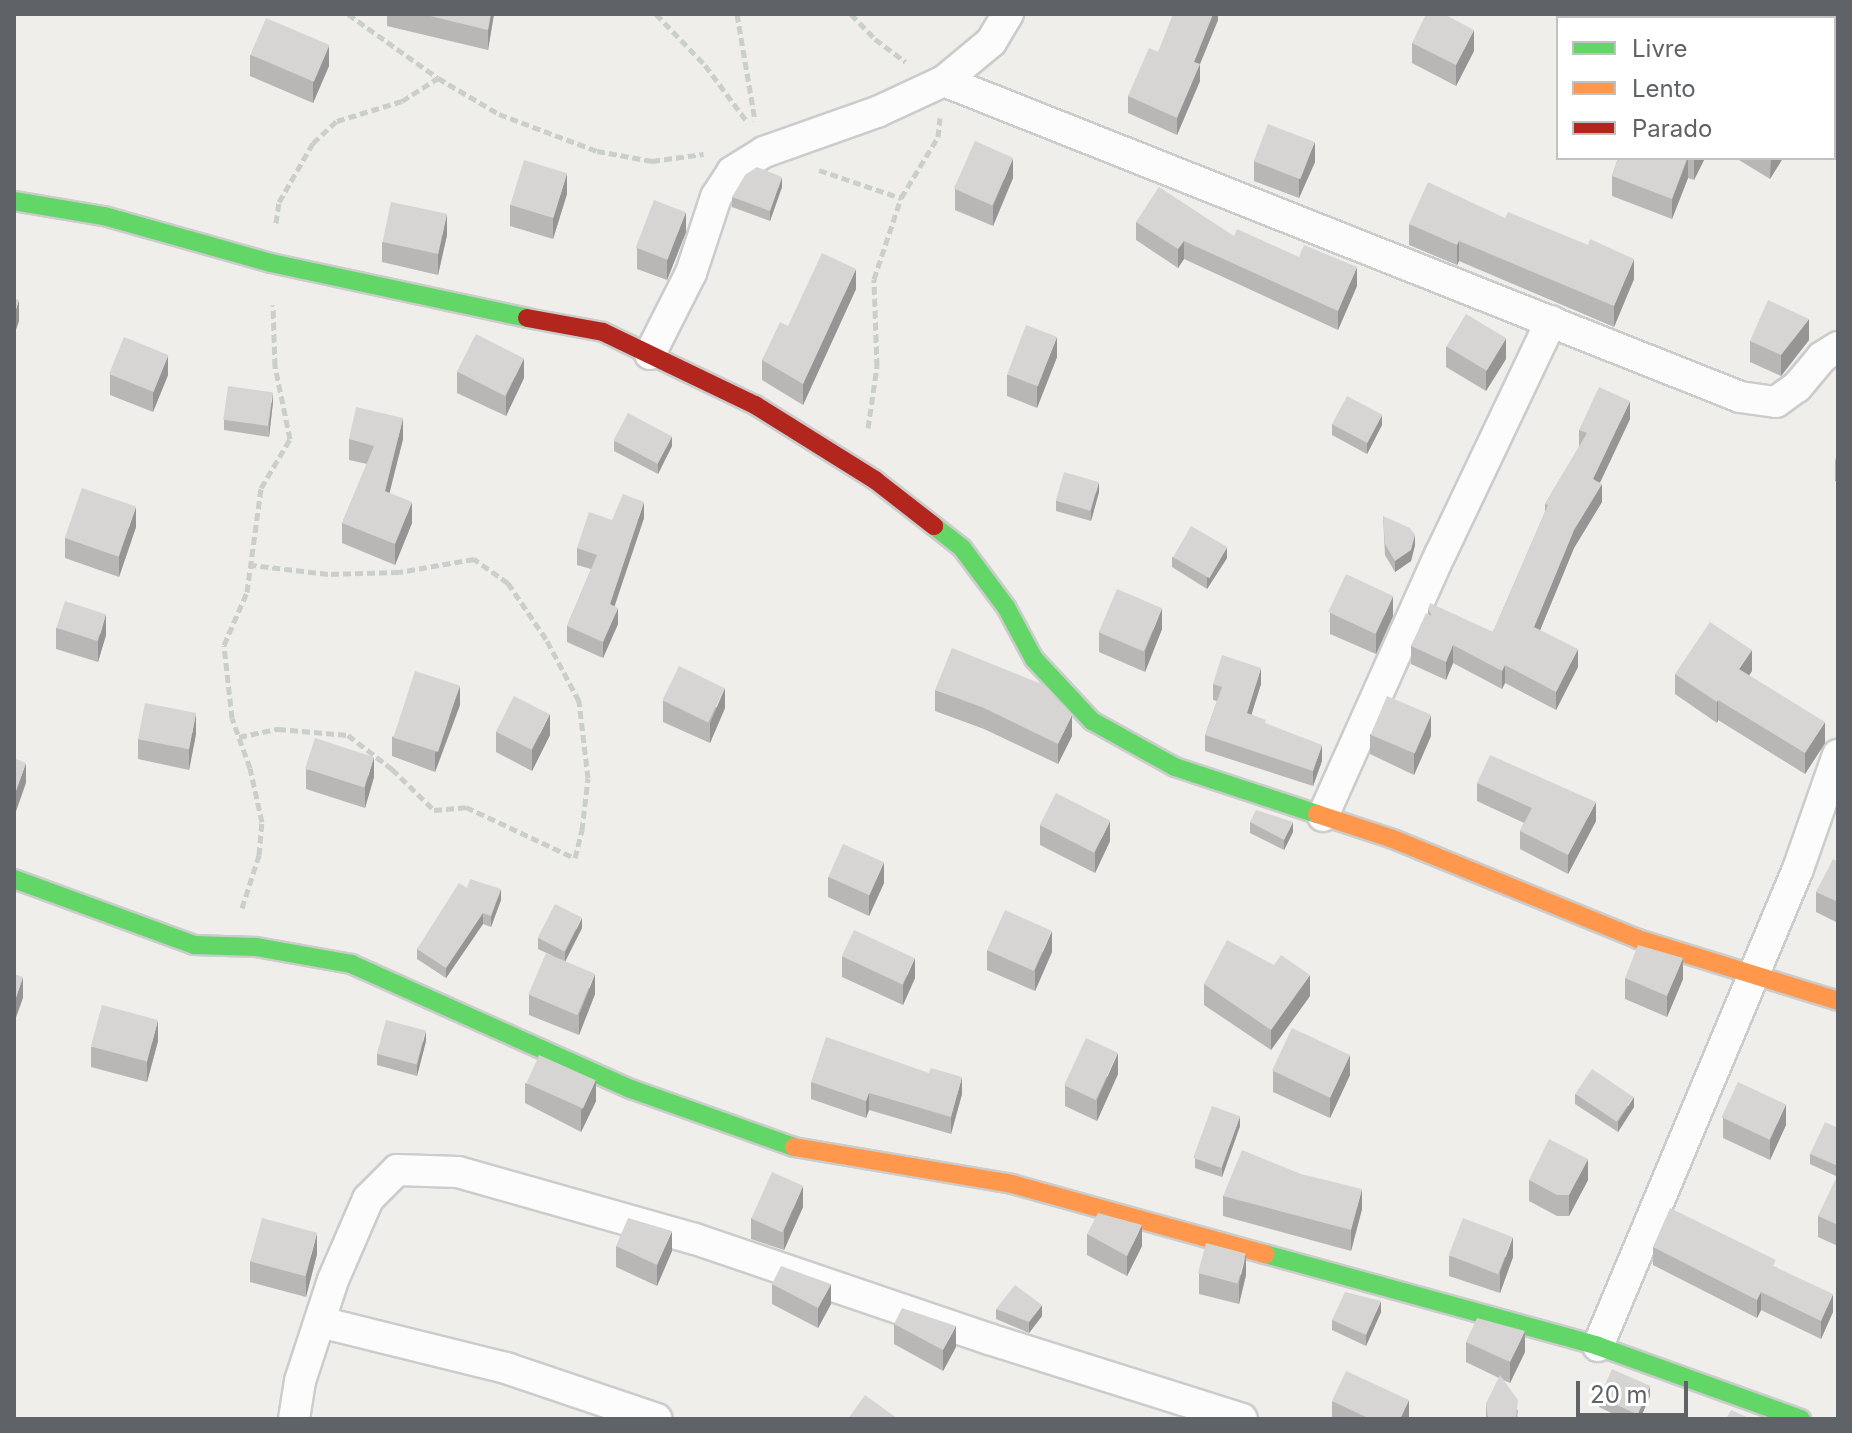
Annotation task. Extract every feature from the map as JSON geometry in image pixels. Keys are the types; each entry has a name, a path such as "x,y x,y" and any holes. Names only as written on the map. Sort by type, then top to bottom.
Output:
{"street":[{"path":"650,354 691,273 716,197 732,172 764,152 877,112 944,81 991,42 1008,14"},
{"path":"944,81 1740,397 1776,402 1797,387 1822,357 1838,347"},
{"path":"14,201 104,216 271,263 452,304 603,332 755,405 852,466 962,548 1006,607 1034,659 1092,721 1175,767 1393,839 1638,939 1838,1001"},
{"path":"1323,816 1440,555 1551,321"},
{"path":"1598,1346 1755,975 1798,869 1838,755"},
{"path":"14,879 72,903 194,945 256,947 351,964 631,1089 785,1145 1012,1184 1598,1346 1801,1419"},
{"path":"294,1419 300,1381 333,1280 368,1199 397,1170 458,1172 695,1239 989,1339 1242,1419"},
{"path":"320,1322 506,1368 657,1419"}],"path":[{"path":"348,14 438,78 499,114 597,151 652,161 706,153"},
{"path":"656,14 736,103 764,152"},
{"path":"737,14 748,91 764,152"},
{"path":"851,14 875,39 911,67 944,81 938,137 901,198 874,279 877,366 868,427 852,466"},
{"path":"256,947 238,920 259,855 262,822 232,718 224,645 247,592 261,488 290,439 275,366 271,263 279,202 313,143 337,121 402,101 438,78"},
{"path":"815,169 901,198"},
{"path":"239,737 278,729 348,735 392,769 434,810 466,807 575,858 582,830 588,778 579,701 546,639 508,583 474,559 399,572 328,574 251,565"}],"building":[{"path":"422,14 491,14 488,30"},
{"path":"1173,14 1213,14 1194,62 1200,64 1177,118 1128,96 1149,48 1158,52"},
{"path":"1426,14 1444,14 1474,30 1456,65 1412,43"},
{"path":"1672,14 1759,14 1758,16"},
{"path":"266,18 330,45 314,82 250,55"},
{"path":"1268,124 1315,142 1300,179 1254,161"},
{"path":"975,141 1013,158 992,206 954,189"},
{"path":"524,160 567,173 553,218 510,205"},
{"path":"1617,160 1686,160 1672,199 1612,176"},
{"path":"757,167 782,177 770,211 732,197 745,175"},
{"path":"1428,182 1505,218 1508,212 1588,245 1590,239 1634,259 1614,306 1459,241 1457,245 1409,224"},
{"path":"1159,187 1234,236 1237,229 1299,257 1304,245 1357,267 1338,311 1184,241 1178,249 1136,222"},
{"path":"654,200 686,212 667,260 636,248"},
{"path":"391,202 447,214 438,254 382,242"},
{"path":"822,253 856,269 803,384 762,360 780,322 788,326"},
{"path":"14,298 19,300 14,315"},
{"path":"1768,300 1809,319 1781,355 1750,341"},
{"path":"1466,314 1506,338 1487,371 1446,347"},
{"path":"1026,325 1057,337 1038,386 1007,374"},
{"path":"476,334 524,359 505,396 457,371"},
{"path":"124,337 169,355 154,392 109,374"},
{"path":"228,386 273,392 268,426 223,420"},
{"path":"1599,387 1630,401 1593,479 1602,484 1574,530 1534,627 1578,649 1556,692 1505,665 1502,671 1453,645 1446,662 1411,646 1426,613 1432,616 1428,609 1430,603 1493,632 1548,505 1545,504 1587,433 1579,430"},
{"path":"1347,396 1382,415 1367,443 1332,424"},
{"path":"356,407 403,418 385,491 412,502 395,544 342,523 374,446 349,439"},
{"path":"628,413 672,436 658,464 613,440"},
{"path":"1064,472 1099,482 1090,511 1056,501"},
{"path":"82,488 136,507 119,557 65,538"},
{"path":"623,494 644,502 610,604 618,608 603,642 567,626 597,555 577,548 589,512 612,520"},
{"path":"1383,516 1410,528 1415,535 1411,550 1395,561 1385,544"},
{"path":"1191,526 1227,547 1209,578 1173,557"},
{"path":"1346,574 1393,596 1375,634 1328,612"},
{"path":"1117,589 1162,608 1144,651 1099,632"},
{"path":"65,601 106,614 97,641 56,628"},
{"path":"1710,622 1752,650 1739,669 1825,722 1805,753 1675,674"},
{"path":"952,648 1044,685 1072,715 1058,744 984,708 935,690"},
{"path":"1222,655 1261,668 1247,713 1322,745 1313,771 1205,735 1222,687 1213,684"},
{"path":"679,666 725,688 708,723 662,700"},
{"path":"415,671 460,686 438,752 393,738"},
{"path":"514,696 550,714 531,750 496,732"},
{"path":"1387,696 1431,715 1415,753 1371,735"},
{"path":"145,703 196,713 189,749 138,739"},
{"path":"315,738 374,757 364,788 305,768"},
{"path":"1490,755 1596,802 1568,855 1520,831 1532,808 1477,783"},
{"path":"14,758 26,763 14,796"},
{"path":"1056,793 1110,821 1094,853 1040,825"},
{"path":"1256,810 1293,822 1284,840 1250,822"},
{"path":"843,844 884,862 869,895 828,877"},
{"path":"1833,859 1838,862 1838,902 1816,892"},
{"path":"470,879 501,889 491,916 483,913 446,968 417,949 459,883 467,888"},
{"path":"555,904 582,918 564,951 538,938"},
{"path":"1005,910 1052,931 1034,971 987,950"},
{"path":"854,930 915,958 902,985 842,956"},
{"path":"1227,940 1274,965 1281,955 1310,975 1271,1030 1204,984"},
{"path":"1638,945 1683,958 1667,996 1625,978"},
{"path":"546,953 595,974 577,1015 528,994"},
{"path":"14,974 23,977 14,1003"},
{"path":"102,1005 158,1020 147,1062 91,1047"},
{"path":"386,1020 426,1031 417,1064 377,1054"},
{"path":"1292,1028 1350,1055 1330,1098 1272,1071"},
{"path":"826,1037 929,1073 931,1068 962,1077 951,1117 869,1093 866,1101 811,1082"},
{"path":"1086,1038 1118,1053 1096,1100 1064,1085"},
{"path":"539,1055 596,1080 583,1109 526,1083"},
{"path":"1592,1069 1633,1097 1617,1122 1575,1094"},
{"path":"1738,1082 1786,1104 1770,1140 1722,1117"},
{"path":"1212,1106 1240,1116 1221,1168 1193,1158"},
{"path":"1825,1122 1838,1128 1838,1166 1810,1154"},
{"path":"1549,1139 1588,1159 1569,1195 1557,1195 1529,1180"},
{"path":"1242,1150 1301,1174 1362,1189 1351,1230 1223,1196"},
{"path":"772,1172 803,1186 782,1232 751,1219"},
{"path":"1835,1180 1838,1182 1838,1225 1818,1216"},
{"path":"1670,1208 1776,1260 1773,1266 1833,1294 1821,1321 1761,1292 1757,1300 1653,1247"},
{"path":"1098,1213 1142,1225 1127,1256 1087,1234"},
{"path":"262,1218 317,1233 305,1276 250,1261"},
{"path":"628,1218 672,1231 657,1265 616,1246"},
{"path":"1463,1218 1512,1237 1498,1274 1449,1255"},
{"path":"1206,1243 1246,1254 1238,1284 1198,1273"},
{"path":"781,1266 831,1284 818,1308 772,1284"},
{"path":"1015,1285 1042,1305 1029,1322 996,1309"},
{"path":"1345,1292 1381,1301 1366,1335 1332,1320"},
{"path":"902,1308 956,1326 943,1350 894,1324"},
{"path":"1477,1318 1525,1331 1510,1362 1466,1342"},
{"path":"1612,1369 1650,1386 1638,1414 1599,1397"},
{"path":"1346,1371 1409,1400 1400,1419 1370,1419 1332,1401"},
{"path":"1500,1375 1518,1400 1513,1419 1488,1419 1486,1404"},
{"path":"865,1395 898,1419 848,1419"},
{"path":"1731,1410 1751,1419 1726,1419"}],"traffic: fast":[{"path":"14,201 104,216 271,263 527,318"},
{"path":"934,526 962,548 1006,607 1034,659 1092,721 1175,767 1317,814"},
{"path":"14,879 194,945 256,947 351,964 631,1089 794,1147"},
{"path":"1265,1254 1598,1346 1801,1419"}],"traffic: slow":[{"path":"1317,814 1393,839 1638,939 1838,1001"},
{"path":"794,1147 1012,1184 1265,1254"}],"traffic: jam":[{"path":"527,318 603,332 755,405 875,480 934,526"}]}
